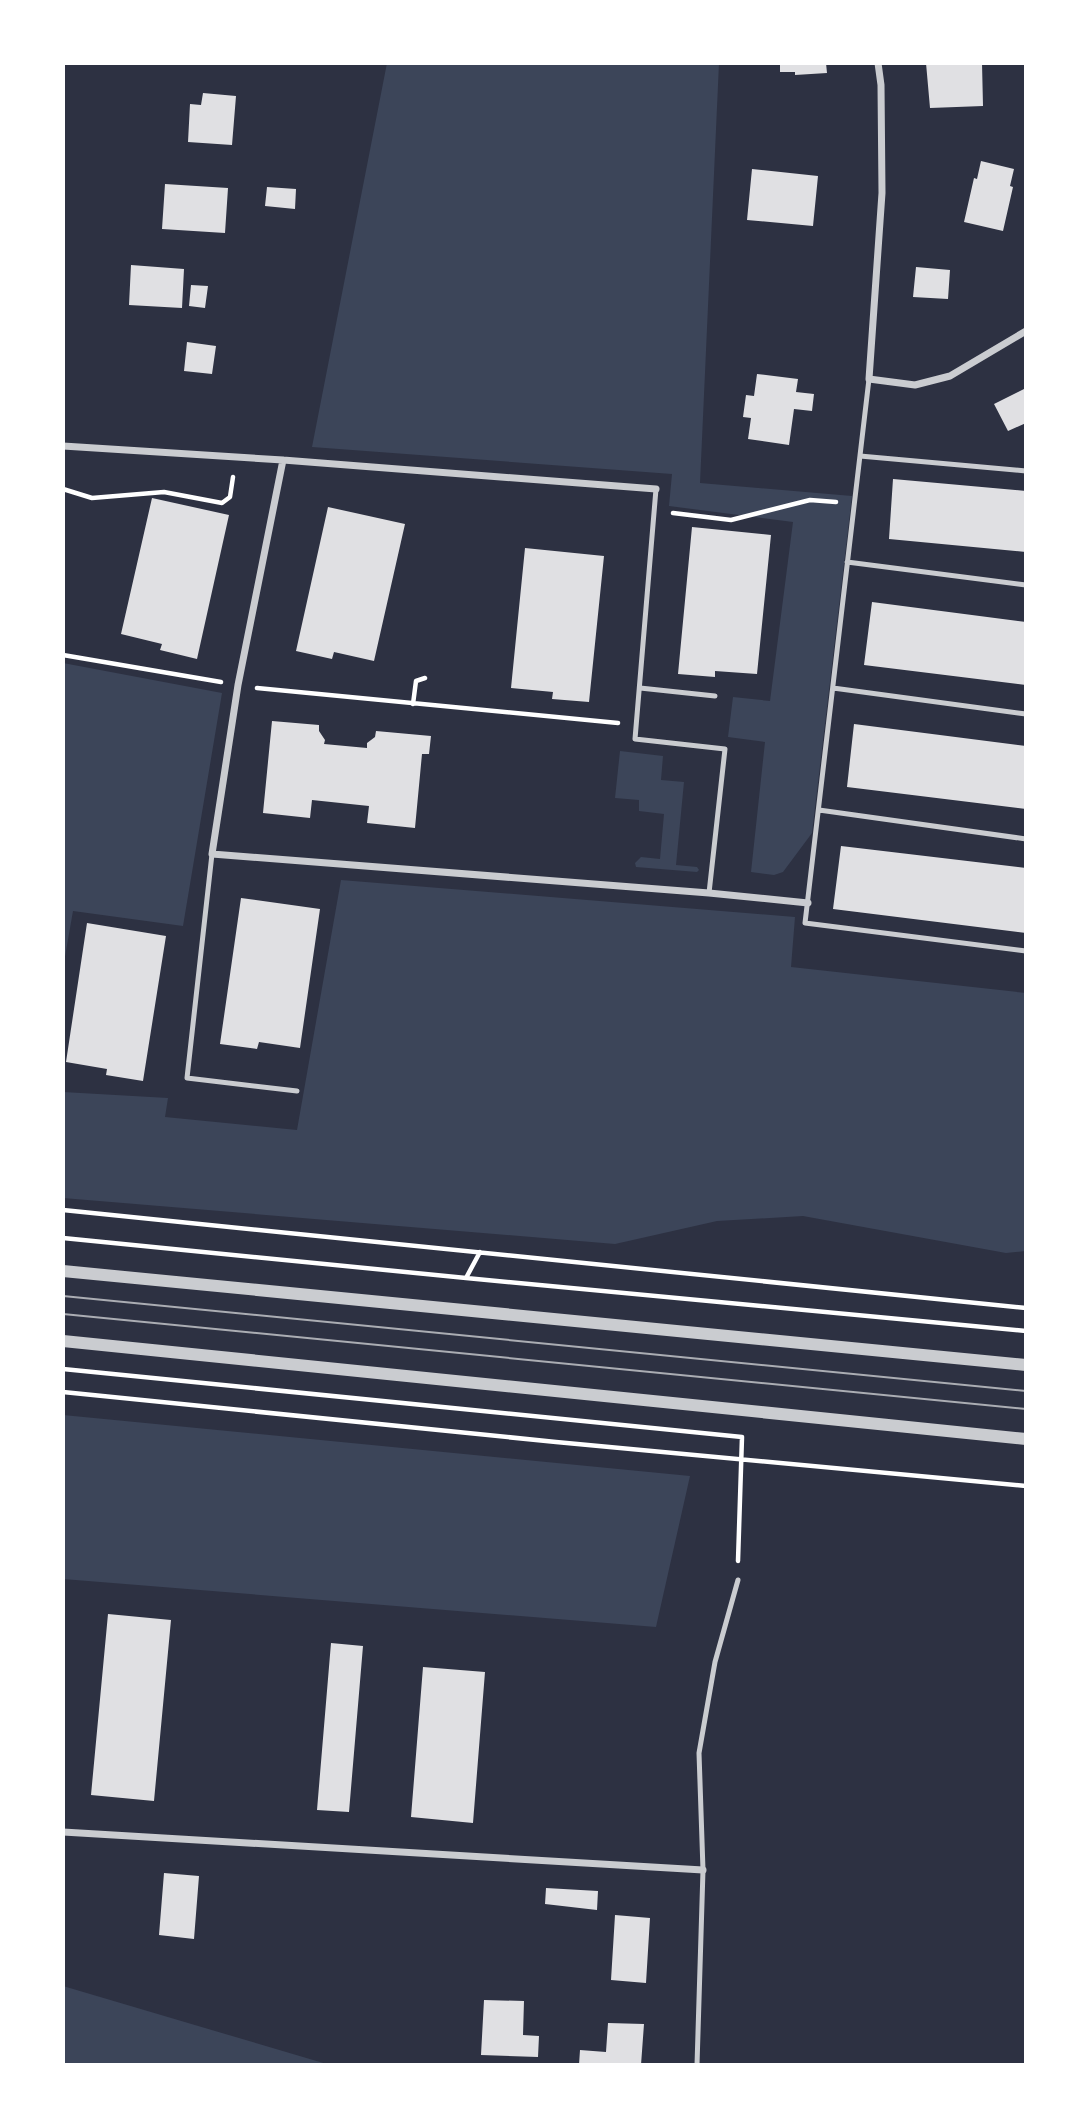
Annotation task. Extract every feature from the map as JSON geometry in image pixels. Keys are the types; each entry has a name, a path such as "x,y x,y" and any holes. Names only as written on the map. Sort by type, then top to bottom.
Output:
{"street":[{"path":"878,63 881,85 882,193 869,379 915,385 950,376 1026,331"},
{"path":"63,446 656,489"},
{"path":"283,460 238,685 212,855 808,903"},
{"path":"63,1271 1026,1366"},
{"path":"63,1341 744,1408 1026,1439"},
{"path":"63,1832 703,1870"}],"lane":[{"path":"869,379 805,923 1026,951"},
{"path":"860,456 1026,471"},
{"path":"656,489 635,738 725,749 709,893"},
{"path":"847,562 1026,585"},
{"path":"640,688 715,696"},
{"path":"833,688 1026,714"},
{"path":"818,810 1026,839"},
{"path":"212,855 187,1078 297,1091"},
{"path":"697,2065 703,1870 699,1753 715,1662 738,1580"}],"path":[{"path":"63,489 92,498 164,492 222,503 230,497 233,477"},
{"path":"654,511 731,520 810,500 854,504"},
{"path":"63,655 238,685 618,723"},
{"path":"413,704 416,681 425,678"},
{"path":"63,1210 1026,1308"},
{"path":"63,1238 1026,1331"},
{"path":"466,1278 480,1252"},
{"path":"63,1370 742,1437"},
{"path":"63,1392 1026,1486"},
{"path":"738,1580 744,1408"}],"shaded area":[{"path":"387,63 719,63 700,483 852,496 812,833 783,872 774,875 751,872 765,742 728,737 733,697 770,701 793,522 669,506 672,474 312,447"},
{"path":"63,663 222,693 183,926 73,911 63,968"},
{"path":"620,751 663,756 661,780 684,782 676,865 697,867 697,872 636,867 635,863 641,857 660,859 664,814 639,811 639,800 615,798"},
{"path":"341,880 795,917 791,967 1026,993 1026,1251 1006,1253 803,1216 717,1221 615,1244 63,1198 63,1092 168,1098 165,1117 297,1130"},
{"path":"63,1415 690,1476 656,1627 63,1579"},
{"path":"63,1986 330,2065 63,2065"}],"building":[{"path":"780,63 826,63 827,73 795,75 795,72 780,72"},
{"path":"926,63 982,63 983,106 930,108"},
{"path":"203,93 236,96 232,145 188,142 190,104 201,105"},
{"path":"981,161 1014,169 1010,186 1013,187 1003,231 964,222 974,178 977,179"},
{"path":"752,169 818,176 813,226 747,220"},
{"path":"165,184 228,188 225,233 162,229"},
{"path":"267,187 296,189 295,209 265,206"},
{"path":"131,265 184,269 182,308 129,305"},
{"path":"916,267 950,270 948,299 913,297"},
{"path":"191,285 208,286 205,308 189,306"},
{"path":"187,342 216,346 212,374 184,371"},
{"path":"757,374 798,379 796,392 814,394 812,411 794,409 789,445 748,439 751,418 743,417 746,395 754,396"},
{"path":"1026,388 1026,423 1008,431 994,404"},
{"path":"893,479 1026,491 1026,552 889,539"},
{"path":"152,498 229,515 197,659 160,650 162,644 121,634"},
{"path":"328,507 405,524 374,661 334,652 332,659 296,651"},
{"path":"692,527 771,535 757,674 715,671 715,677 678,674"},
{"path":"525,548 604,556 589,702 552,699 553,692 511,688"},
{"path":"872,602 1026,622 1026,685 864,665"},
{"path":"272,721 319,725 324,744 367,748 367,743 375,737 376,731 431,736 429,754 422,754 415,828 367,823 369,806 312,800 310,818 263,813"},
{"path":"854,724 1026,746 1026,809 847,787"},
{"path":"841,846 1026,868 1026,933 833,909"},
{"path":"241,898 320,909 300,1048 259,1042 257,1049 220,1044"},
{"path":"87,923 166,936 143,1081 106,1075 107,1069 66,1062"},
{"path":"108,1614 171,1620 154,1801 91,1795"},
{"path":"331,1643 363,1646 349,1812 317,1810"},
{"path":"423,1667 485,1672 473,1823 411,1817"},
{"path":"164,1873 199,1876 194,1939 159,1935"},
{"path":"546,1888 598,1891 597,1910 545,1904"},
{"path":"615,1915 650,1918 646,1983 611,1980"},
{"path":"484,2000 524,2001 523,2035 539,2036 538,2057 481,2055"},
{"path":"608,2023 644,2024 641,2065 579,2065 580,2050 606,2052"}],"tram line":[{"path":"63,1296 1026,1391"},
{"path":"63,1314 1026,1409"}]}
